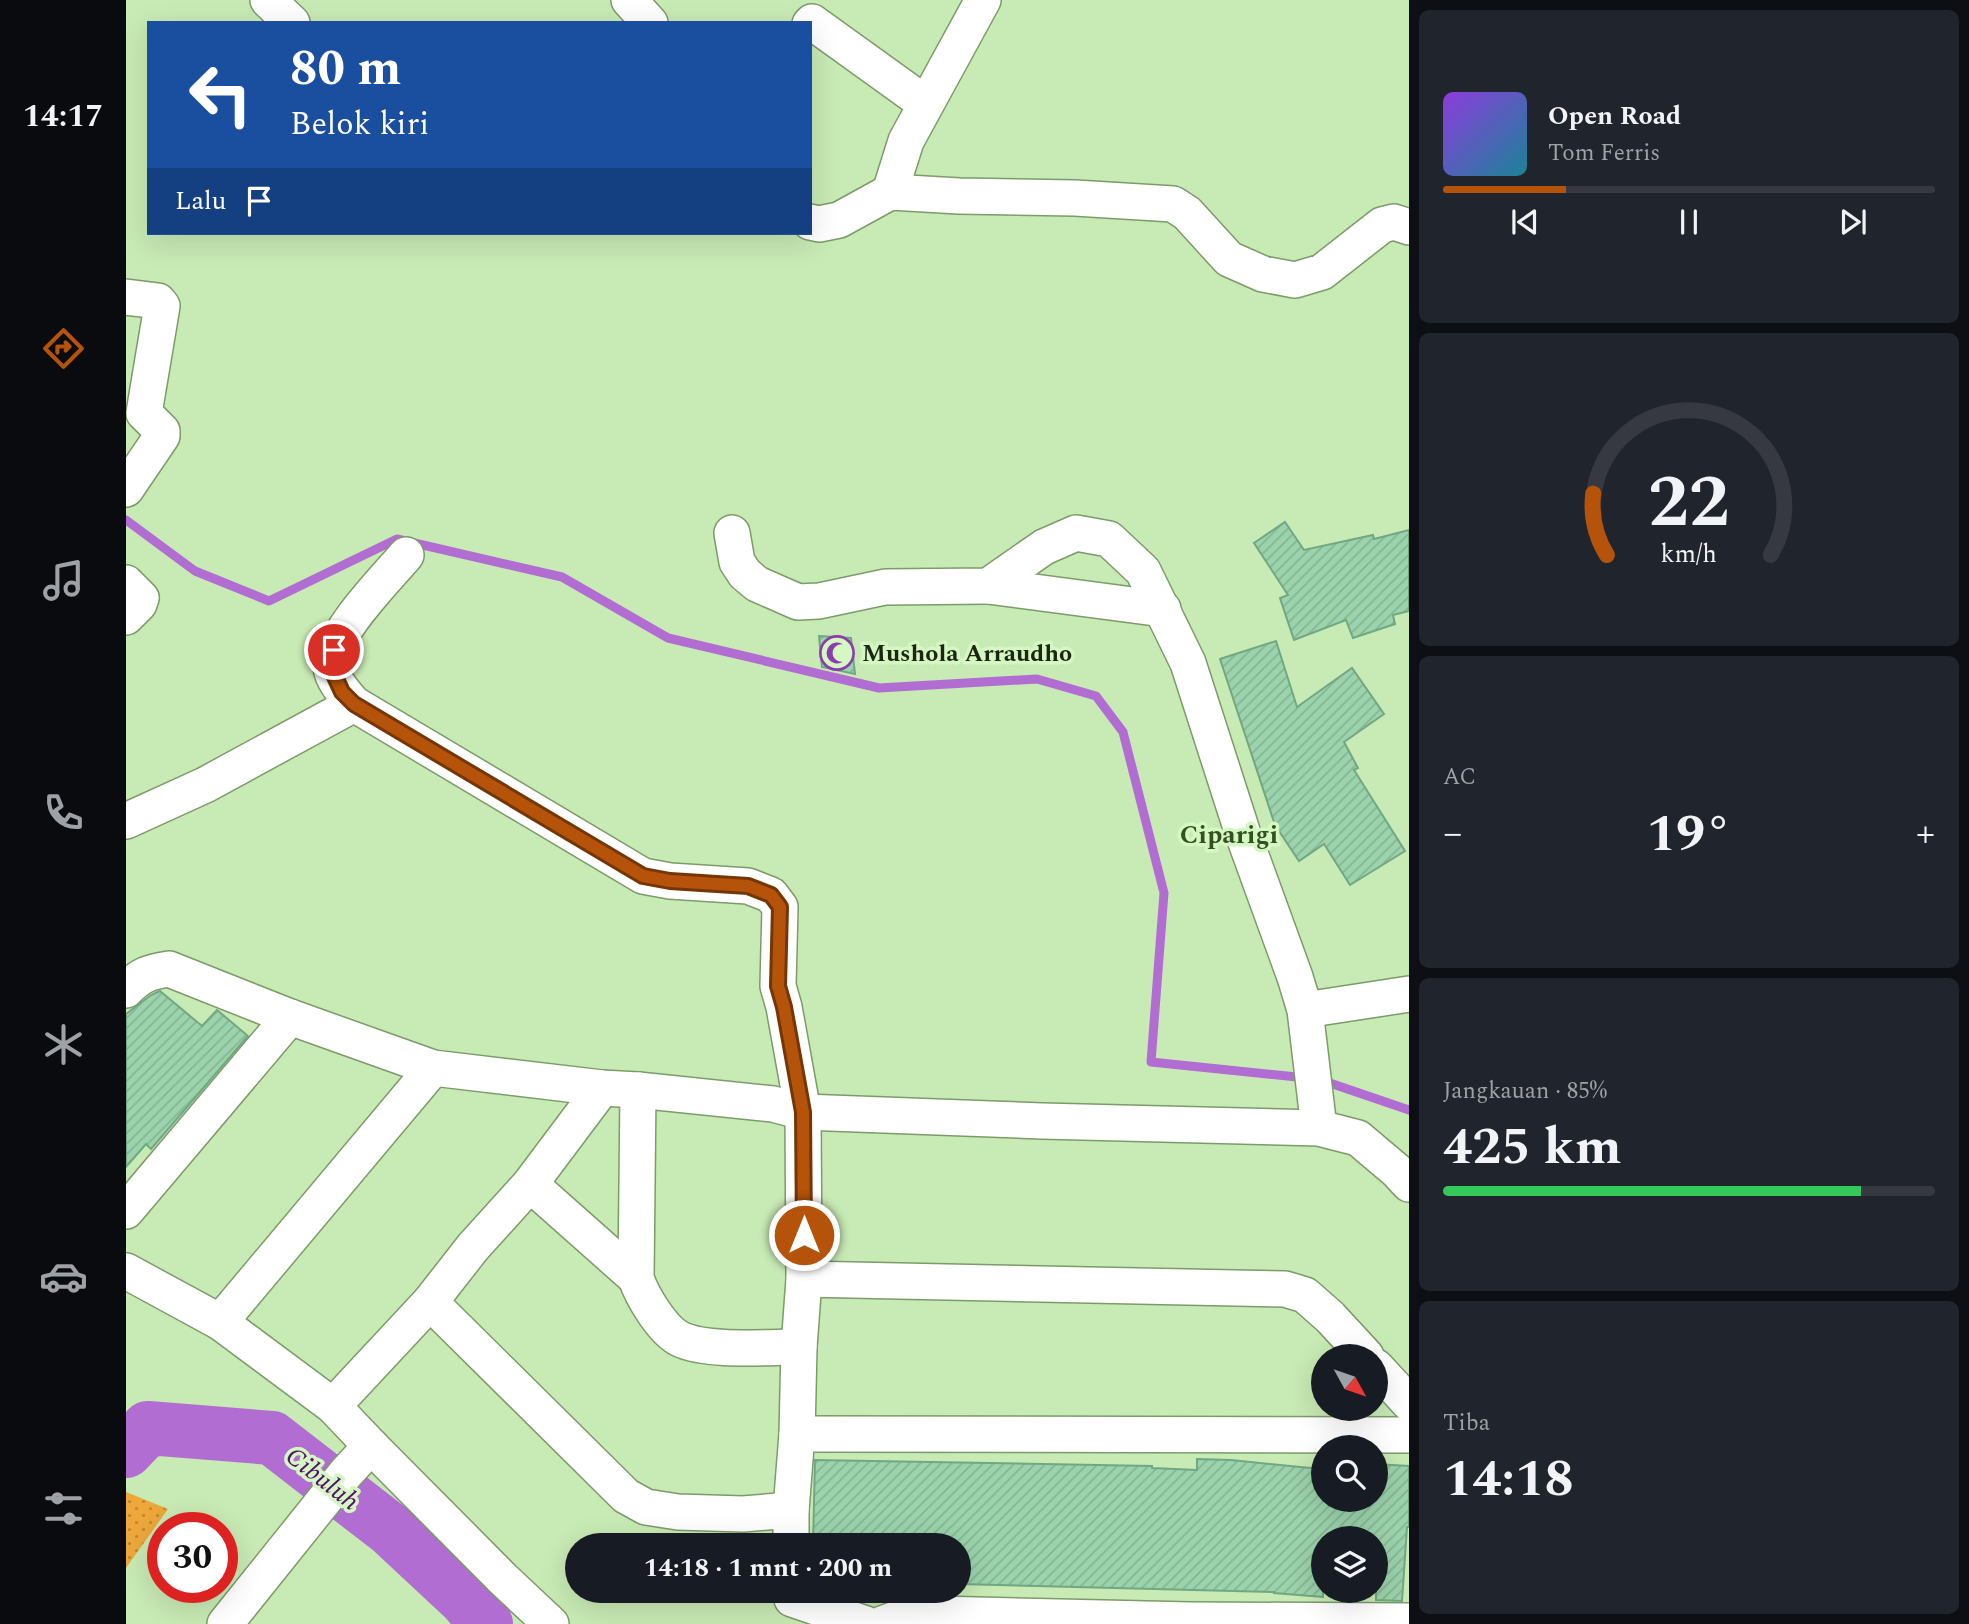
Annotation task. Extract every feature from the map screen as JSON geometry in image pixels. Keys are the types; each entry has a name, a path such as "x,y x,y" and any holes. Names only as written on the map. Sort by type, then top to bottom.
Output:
{"street":[{"path":"268,0 290,21"},
{"path":"629,0 648,21"},
{"path":"890,192 906,141 983,0"},
{"path":"812,23 912,94"},
{"path":"812,222 820,224 839,220 890,192 1172,204 1187,213 1228,259 1263,274 1295,279 1322,272 1382,225 1394,222 1409,227"},
{"path":"126,298 158,301 162,306 144,414 162,431 162,436 126,489"},
{"path":"732,533 737,562 745,574 757,583 798,602 819,601 885,587 988,586 1163,609"},
{"path":"988,586 1044,547 1076,533 1109,539 1143,571 1188,663 1305,1010 1318,1114"},
{"path":"406,555 345,628 334,650 331,668 342,692 354,704 643,876 670,881 748,886 771,895 780,907 778,986 803,1112 804,1279 791,1533"},
{"path":"126,583 141,598 139,604 126,617"},
{"path":"126,821 205,785 354,704"},
{"path":"126,990 140,976 169,969 290,1017 433,1068 602,1088 774,1104 803,1112 1318,1114 1358,1138 1409,1184"},
{"path":"1305,1010 1409,994"},
{"path":"126,1211 290,1017"},
{"path":"220,1322 433,1068"},
{"path":"333,1406 430,1302 473,1247 530,1184 602,1088"},
{"path":"638,1090 636,1278 647,1303 677,1338 699,1346 799,1348"},
{"path":"530,1184 636,1278"},
{"path":"126,1271 220,1322 333,1406 492,1569 551,1624"},
{"path":"804,1279 1285,1289 1305,1295 1355,1344"},
{"path":"430,1302 626,1496 646,1507 678,1512 743,1514 791,1510"},
{"path":"1388,1380 1409,1403"},
{"path":"797,1434 1409,1435"},
{"path":"225,1624 370,1446"},
{"path":"791,1605 866,1624"},
{"path":"882,1624 901,1617 936,1614 1177,1620 1409,1621"}],"shaded area":[{"path":"126,1492 168,1509 166,1512 147,1512 147,1538 126,1568"}],"building":[{"path":"1285,522 1304,550 1373,535 1374,539 1409,530 1409,611 1393,615 1395,624 1353,638 1346,620 1294,640 1280,598 1288,595 1254,543"},
{"name":"Mushola Arraudho","path":"819,636 851,638 855,674 822,667"},
{"path":"1276,641 1297,707 1352,668 1384,714 1344,742 1358,768 1354,770 1405,851 1350,885 1324,844 1299,861 1275,825 1220,659"},
{"path":"160,991 202,1026 217,1010 248,1036 151,1149 146,1144 126,1167 126,1014"},
{"path":"1197,1459 1311,1468 1311,1512 1388,1512 1388,1465 1409,1466 1409,1527 1402,1601 1388,1600 1388,1526 1311,1526 1311,1596 1274,1592 971,1584 971,1533 813,1533 815,1460 1152,1466 1197,1470"}],"waterway":[{"path":"126,520 195,571 269,601 397,539 562,577 668,638 879,688 1037,679 1096,696 1123,732 1164,893 1151,1062 1307,1078"},
{"path":"1321,1080 1409,1110"},
{"name":"Cibuluh","path":"126,1451 148,1428 272,1438 391,1530 465,1599 486,1624"}],"place":[{"name":"Mushola Arraudho","path":"837,653"}],"district":[{"name":"Ciparigi","path":"1229,834"}],"route":[{"path":"334,650 331,668 342,692 354,704 643,876 670,881 748,886 771,895 780,907 778,986 803,1112 804,1235"}]}
